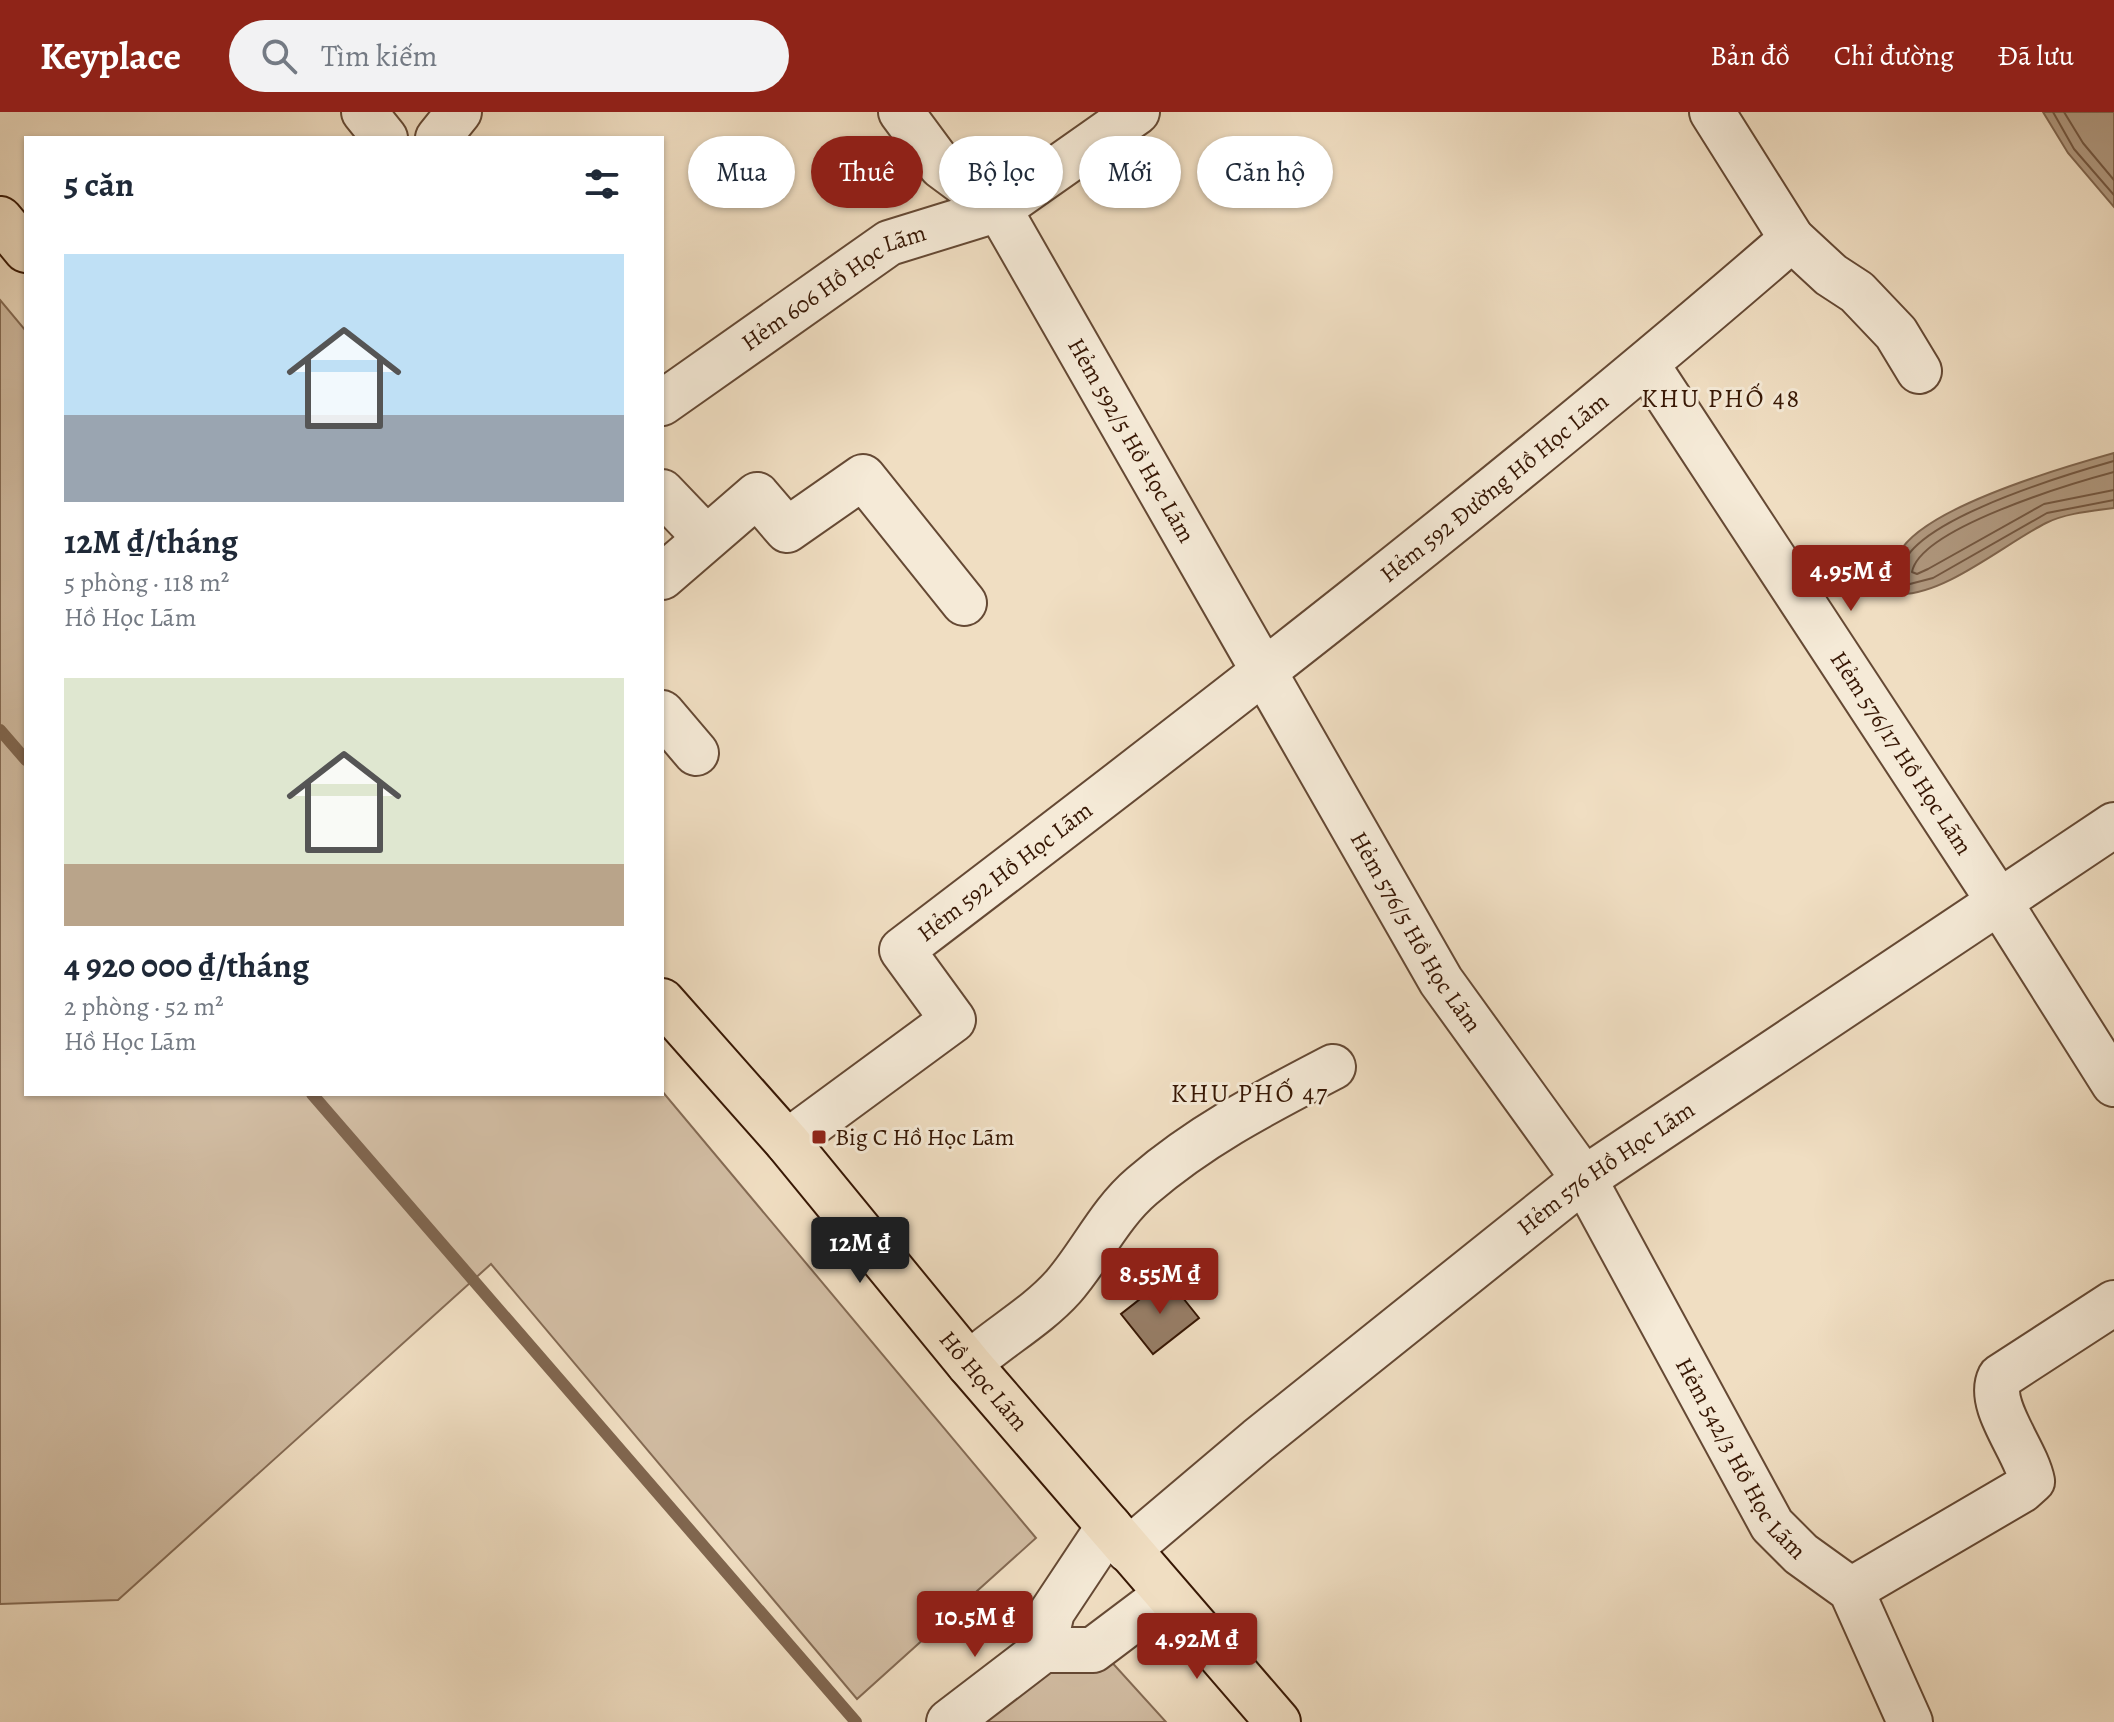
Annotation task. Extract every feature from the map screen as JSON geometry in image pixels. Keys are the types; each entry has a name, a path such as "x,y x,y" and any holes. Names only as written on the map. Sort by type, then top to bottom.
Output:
{"main road":[{"path":"0,219 24,248"},
{"name":"Hồ Học Lãm","path":"664,1003 979,1355 1118,1538 1278,1722"}],"street":[{"path":"364,112 383,136"},
{"path":"440,136 459,112"},
{"path":"901,112 941,166 999,209"},
{"name":"Hẻm 606 Hồ Học Lãm","path":"664,402 889,243 999,209 1137,112"},
{"path":"1712,112 1792,239 1831,275 1857,292 1896,333 1919,371"},
{"name":"Hẻm 592/5 Hồ Học Lãm","path":"999,209 1262,673"},
{"name":"Hẻm 592 Đường Hồ Học Lãm","path":"1262,673 1647,365 1792,239"},
{"name":"Hẻm 576/17 Hồ Học Lãm","path":"1647,365 1998,900 2114,1084"},
{"path":"664,575 757,495 787,530 863,477 964,603"},
{"path":"664,494 706,538"},
{"name":"Hẻm 592 Hồ Học Lãm","path":"787,1142 953,1020 902,950 1262,673"},
{"name":"Hẻm 576/5 Hồ Học Lãm","path":"1262,673 1441,981 1584,1179"},
{"path":"664,715 696,753"},
{"name":"Hẻm 576 Hồ Học Lãm","path":"1043,1650 1052,1612 1118,1538 1258,1440 1584,1179 2114,825"},
{"path":"979,1355 1044,1306 1065,1285 1098,1235 1140,1187 1221,1125 1333,1067"},
{"name":"Hẻm 542/3 Hồ Học Lãm","path":"1584,1179 1772,1525 1801,1554 1851,1590"},
{"path":"1910,1722 1851,1590 2022,1490 2032,1481 2028,1461 1997,1403 1995,1388 2000,1377 2114,1303"},
{"path":"949,1722 1043,1650 1093,1650 1166,1595"}],"shaded area":[{"path":"0,300 24,329 24,1096 664,1096 664,1093 1036,1538 857,1699 491,1264 118,1600 0,1604"},
{"path":"1051,1658 1108,1658 1166,1722 971,1722"}],"water":[{"path":"2043,112 2114,112 2114,207 2068,153"},
{"path":"2114,453 2114,508 2054,520 1955,577 1918,592 1900,594 1894,574 1899,553 1913,536 1936,520 1997,491"}],"building":[{"path":"1167,1278 1199,1318 1153,1354 1121,1314"}],"waterway":[{"path":"0,730 24,758"},
{"path":"314,1096 856,1722"}],"place":[{"name":"Big C Hồ Học Lãm","path":"819,1137"}],"district":[{"name":"KHU PHỐ 48","path":"1721,398"},
{"name":"KHU PHỐ 47","path":"1250,1093"}]}
